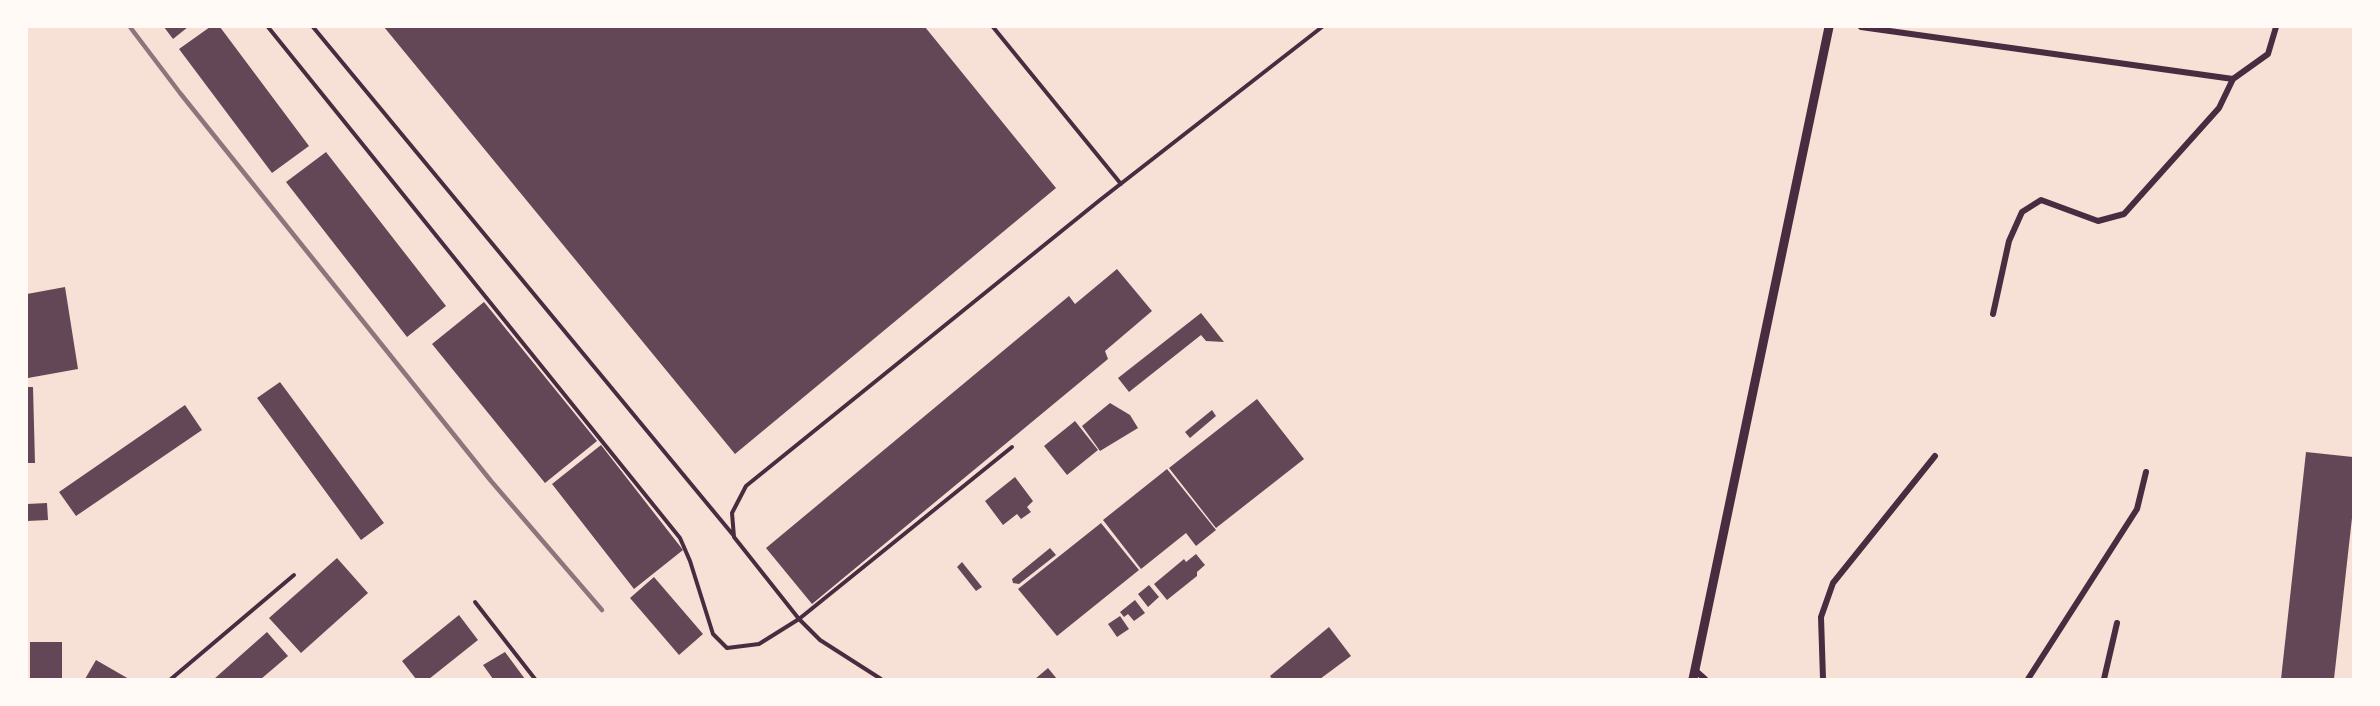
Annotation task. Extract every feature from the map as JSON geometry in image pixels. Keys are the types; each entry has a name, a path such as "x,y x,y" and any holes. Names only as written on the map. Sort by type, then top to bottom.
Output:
{"street":[{"path":"1705,679 1694,675 1829,27"},
{"path":"1861,27 2233,79"},
{"path":"1993,314 2009,241 2022,212 2041,200 2098,221 2124,214 2219,108 2233,79 2268,54 2276,27"},
{"path":"1823,679 1821,617 1833,583 1935,456"},
{"path":"2028,679 2136,508 2146,472"},
{"path":"2104,679 2117,623"}],"lane":[{"path":"268,27 680,538 690,561 713,634 727,648 759,644 799,619 1012,447"},
{"path":"313,27 799,619 820,640 881,679"},
{"path":"993,27 1121,184"},
{"path":"734,537 732,513 746,486 1121,184 1322,27"},
{"path":"171,679 294,575"},
{"path":"475,602 535,679"}],"building":[{"path":"164,27 188,27 173,39"},
{"path":"210,27 220,27 309,146 272,173 179,49"},
{"path":"384,27 925,27 1056,188 735,454"},
{"path":"326,152 446,306 407,337 286,182"},
{"path":"1117,269 1152,311 1105,351 1108,359 812,604 766,548 1069,296 1075,304"},
{"path":"65,287 78,369 28,378 27,294"},
{"path":"484,302 597,441 545,483 432,344"},
{"path":"1201,313 1224,342 1206,341 1201,335 1129,392 1118,378"},
{"path":"280,382 384,523 361,540 257,398"},
{"path":"27,387 33,387 35,463 27,463"},
{"path":"1257,399 1304,459 1216,528 1169,468"},
{"path":"1110,403 1130,415 1138,428 1100,451 1082,426"},
{"path":"185,405 202,430 76,516 59,492"},
{"path":"1212,410 1216,416 1190,438 1185,432"},
{"path":"1075,421 1098,450 1067,475 1044,446"},
{"path":"601,445 683,550 634,589 552,484"},
{"path":"2306,452 2353,457 2353,509 2334,679 2281,679"},
{"path":"1167,469 1216,530 1196,546 1186,533 1141,569 1103,520"},
{"path":"1015,477 1033,501 1027,507 1031,512 1021,519 1017,514 1003,525 985,501"},
{"path":"47,503 48,520 27,521 27,504"},
{"path":"1101,523 1139,570 1057,636 1018,589"},
{"path":"1050,548 1056,555 1019,584 1013,583 1012,579"},
{"path":"1196,554 1205,565 1197,572 1197,576 1167,600 1154,584 1184,559 1186,562"},
{"path":"337,558 368,593 301,653 269,618"},
{"path":"962,562 982,587 976,591 957,567"},
{"path":"654,577 703,634 679,655 630,598"},
{"path":"1149,585 1159,597 1148,607 1138,594"},
{"path":"1135,600 1145,613 1134,621 1128,614 1124,617 1120,612"},
{"path":"459,615 478,640 429,679 416,679 402,661"},
{"path":"1120,616 1129,629 1117,637 1108,624"},
{"path":"1329,627 1351,656 1320,679 1272,679 1270,676"},
{"path":"267,632 288,656 261,679 214,679"},
{"path":"30,642 62,642 62,678 30,678"},
{"path":"505,652 525,679 493,679 483,665"},
{"path":"96,660 129,679 85,679"},
{"path":"1048,668 1057,679 1035,679"}],"railway":[{"path":"130,27 180,93 491,481 602,610"}]}
